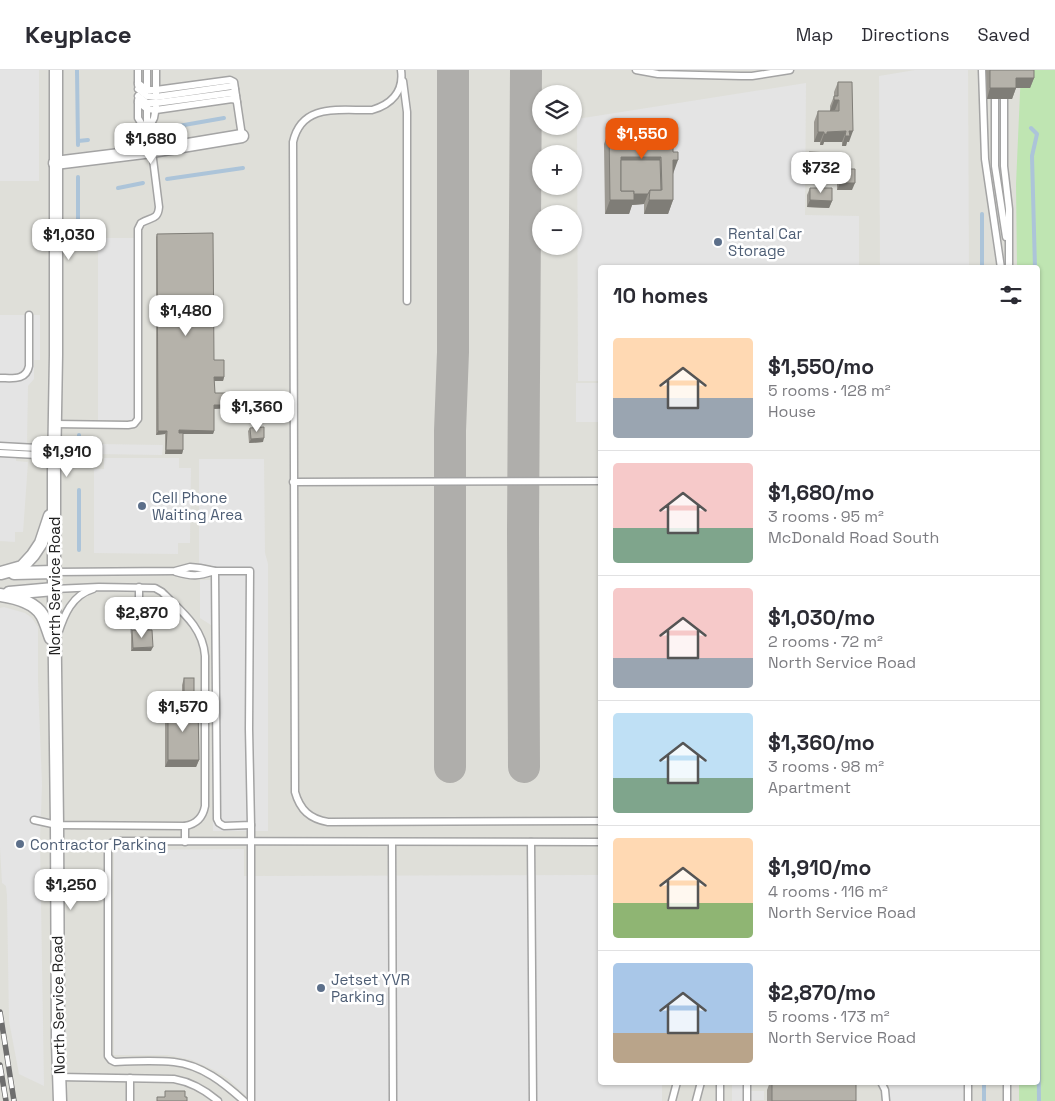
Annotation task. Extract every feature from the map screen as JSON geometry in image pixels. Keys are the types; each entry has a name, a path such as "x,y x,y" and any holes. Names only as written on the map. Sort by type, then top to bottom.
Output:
{"street":[{"name":"North Service Road","path":"56,70 54,646 60,1101"},
{"path":"55,163 150,151 242,136"},
{"path":"0,573 22,567 33,555 41,543 54,504"},
{"path":"0,573 54,572"},
{"path":"0,594 54,589"},
{"path":"0,594 30,604 38,610 43,616 54,646"}],"lane":[{"path":"138,70 138,118 147,134"},
{"path":"55,424 128,425 134,424 138,420 138,229 141,223 157,215 159,207 147,134 147,70"},
{"path":"147,134 154,118 156,70"},
{"path":"401,70 407,112 407,297"},
{"path":"636,70 658,74 741,76 790,70"},
{"path":"982,70 985,159 1001,265"},
{"path":"402,78 394,97 383,106 372,110 316,112 300,124 294,134 292,149 294,792 304,811 316,819 328,822 598,821"},
{"path":"994,80 995,166 1009,258"},
{"path":"138,92 147,99 156,100 232,86 236,95 242,136"},
{"path":"1004,89 1004,166 1009,209 1009,265"},
{"path":"138,92 147,99 156,100 236,100 236,95"},
{"path":"0,378 20,378 28,371 29,315"},
{"path":"0,446 37,448 54,452"},
{"path":"0,453 37,455 54,452"},
{"path":"293,482 598,481"},
{"path":"54,572 175,571 190,576 200,576 215,571 250,571 251,1101"},
{"path":"215,571 217,819 224,826 251,826"},
{"path":"34,820 57,825 185,826 193,824 203,815 205,806 204,647 196,628 162,592 154,588 99,587 54,589"},
{"path":"54,646 64,617 73,602 84,593 99,587"},
{"path":"134,632 139,614 139,587"},
{"path":"139,614 145,632"},
{"path":"185,826 185,842"},
{"path":"392,842 393,1101"},
{"path":"531,842 533,1101"},
{"path":"244,1101 220,1080 187,1064 163,1061 115,1062 110,1060 107,1054 108,847 111,843 598,842"},
{"path":"59,1078 164,1078 182,1080 200,1088 218,1101"},
{"path":"130,1078 130,1101"},
{"path":"672,1101 676,1085"},
{"path":"696,1101 700,1085"},
{"path":"720,1085 720,1101"},
{"path":"747,1085 747,1101"},
{"path":"882,1085 886,1101"},
{"path":"968,1085 968,1101"},
{"path":"1007,1085 1007,1101"}],"shaded area":[{"path":"0,70 1055,70 1055,1101 0,1101"},
{"path":"0,70 39,70 39,181 0,181"},
{"path":"915,70 968,70 969,265 880,265 879,76"},
{"name":"Rental Car Storage","path":"806,83 805,215 859,216 859,265 598,265 598,381 578,381 578,255 582,255 582,205 577,205 577,195 582,195 582,145 577,145 577,135 582,135 582,118"},
{"path":"98,238 134,238 134,420 98,420"},
{"path":"0,315 40,315 40,360 34,360 34,379 28,386 27,443 17,444 16,461 28,462 23,532 15,532 15,542 0,541"},
{"path":"576,383 598,383 598,422 576,422"},
{"path":"98,444 163,445 162,455 98,454"},
{"name":"Cell Phone Waiting Area","path":"104,458 179,458 179,468 191,468 190,543 178,543 178,554 94,553 94,469 104,469"},
{"path":"199,459 264,459 265,553 268,564 268,831 213,831 211,625 200,618 200,580 211,580 211,565 199,564"},
{"name":"Contractor Parking","path":"4,607 25,613 32,618 38,627 42,785 40,839 44,1086 19,1074 9,1021 7,896 6,886 2,883 0,848 0,608"},
{"path":"244,849 244,876 598,875 598,1085 662,1085 662,1101 252,1101 227,1078 192,1060 168,1055 114,1055 114,850"},
{"path":"732,1085 747,1085 747,1091 764,1091 764,1100 732,1101"},
{"path":"889,1085 964,1085 964,1101 889,1101"}],"green space":[{"path":"1021,70 1055,70 1055,1101 1019,1101 1019,1085 1040,1085 1040,265 1017,265 1016,184"}],"building":[{"path":"990,70 1034,70 1034,78 1016,78 1016,88 990,88"},
{"path":"838,82 852,82 853,131 849,131 850,136 845,136 846,131 827,132 827,134 818,132 818,111 839,111 839,100 834,100 834,96 838,96"},
{"path":"609,130 628,130 628,133 637,133 637,130 645,130 645,133 654,133 654,130 673,130 673,152 678,152 678,160 673,160 673,200 649,200 650,190 662,190 661,157 621,157 621,191 634,191 634,200 610,200"},
{"path":"809,152 832,153 831,169 809,169"},
{"path":"621,160 660,160 661,190 650,190 648,194 634,194 634,191 621,191"},
{"path":"839,169 855,169 855,183 840,183"},
{"path":"810,188 832,188 832,201 810,200"},
{"path":"213,233 214,360 224,360 224,377 214,377 215,393 229,393 230,405 214,405 214,431 179,430 179,433 183,433 183,450 166,450 167,431 158,431 157,234"},
{"path":"264,427 264,438 251,439 250,428"},
{"path":"132,630 152,630 153,647 133,648"},
{"path":"184,678 194,678 194,697 184,697"},
{"path":"168,706 198,706 199,760 168,760"},
{"path":"772,1085 856,1085 856,1101 772,1101"},
{"path":"165,1091 185,1091 187,1101 157,1101 157,1097 165,1097"}],"waterway":[{"path":"77,70 78,145"},
{"path":"167,128 224,118"},
{"path":"1031,128 1037,134 1032,156 1035,265"},
{"path":"78,141 88,140"},
{"path":"167,179 243,168"},
{"path":"78,177 78,238"},
{"path":"118,188 143,183"},
{"path":"982,214 982,265"},
{"path":"79,435 79,458"},
{"path":"79,490 79,550"},
{"path":"984,1085 984,1101"},
{"path":"1039,1085 1039,1101"}],"taxiway":[{"path":"450,767 453,70"},
{"path":"524,767 523,531 526,70"}],"railway":[{"path":"0,1012 14,1101"},
{"path":"0,1065 6,1101"}],"place":[{"name":"Rental Car Storage","path":"718,242"},
{"name":"Cell Phone Waiting Area","path":"142,506"},
{"name":"Contractor Parking","path":"20,844"},
{"name":"Jetset YVR Parking","path":"321,988"}]}
